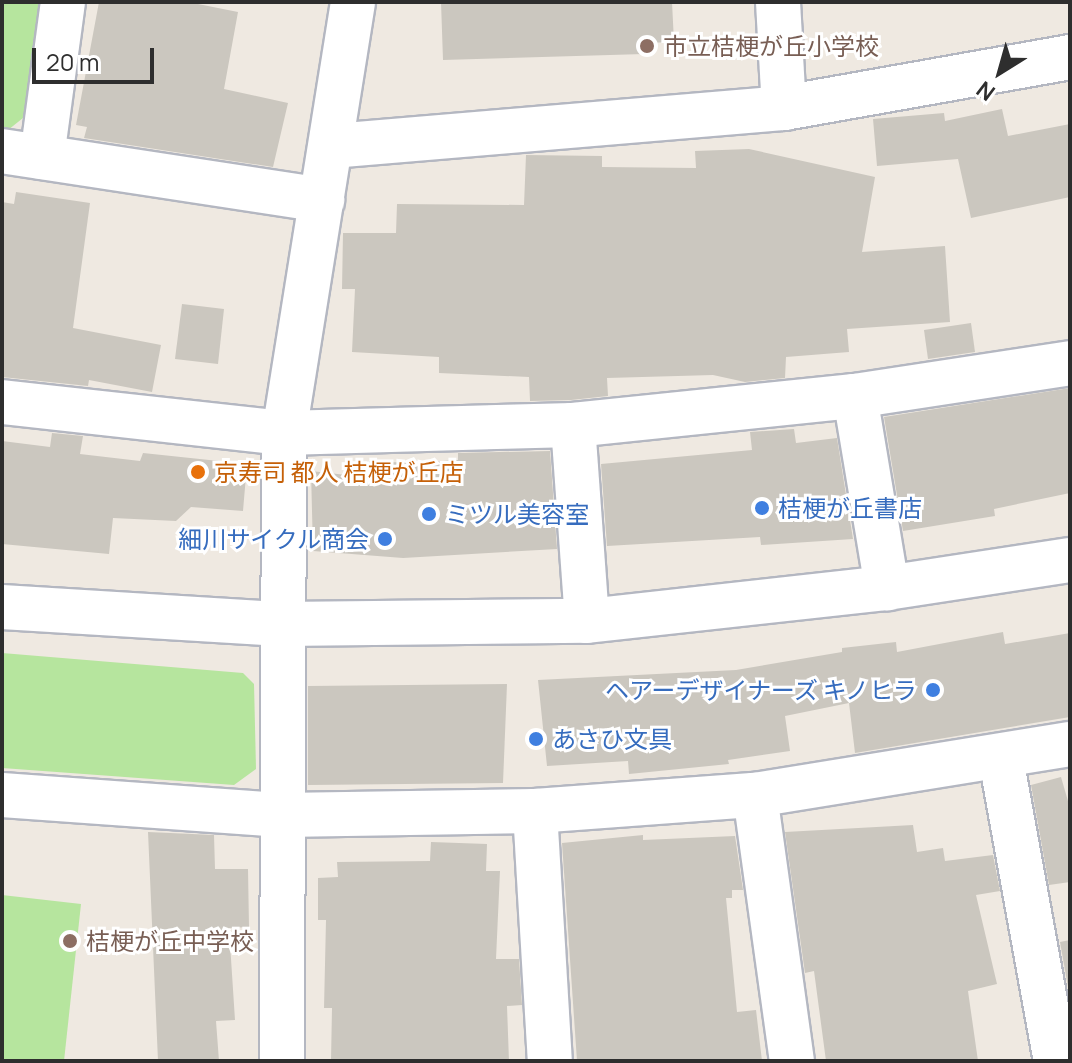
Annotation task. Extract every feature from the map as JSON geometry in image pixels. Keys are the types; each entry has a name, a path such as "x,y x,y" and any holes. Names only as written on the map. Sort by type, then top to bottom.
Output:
{"street":[{"path":"63,2 22,154 322,200"},
{"path":"282,1061 284,433 353,2"},
{"path":"778,2 784,108"},
{"path":"332,146 784,108 1070,57"},
{"path":"2,402 284,433 573,425 855,396 1070,363"},
{"path":"855,396 887,588"},
{"path":"573,425 587,621"},
{"path":"2,607 281,624 587,621 887,588 1070,560"},
{"path":"2,795 282,815 535,811 755,795 1001,759 1070,744"},
{"path":"1001,759 1056,1061"},
{"path":"755,795 792,1061"},
{"path":"535,811 550,1061"}],"green space":[{"path":"2,2 44,2 28,114 3,134"},
{"path":"2,653 243,673 254,684 256,769 234,785 2,768"},
{"path":"2,895 81,904 64,1061 2,1061"}],"building":[{"path":"99,2 188,2 238,12 224,89 288,103 273,167 84,138 87,127 76,125"},
{"path":"441,2 672,2 674,42 644,43 644,54 443,60"},
{"path":"1002,109 1008,136 1070,124 1070,197 971,218 958,159 877,166 873,119 944,113 945,121"},
{"path":"749,149 875,177 862,252 945,246 950,322 847,329 849,352 786,357 785,378 745,382 713,375 607,378 608,396 571,400 530,401 529,377 439,373 439,357 352,352 355,289 342,289 343,233 396,233 397,204 524,205 526,155 602,156 602,167 696,168 695,151"},
{"path":"16,192 90,203 73,328 161,345 152,392 89,380 88,386 2,377 2,202 14,204"},
{"path":"182,304 224,309 218,364 175,359"},
{"path":"971,323 975,352 928,359 924,330"},
{"path":"1070,388 1070,493 994,509 995,516 903,531 884,417"},
{"path":"794,429 796,443 837,438 853,539 761,545 760,537 607,546 601,464 752,450 750,432"},
{"path":"52,433 83,436 80,454 140,461 143,453 247,464 243,511 191,507 176,521 113,518 109,554 2,544 2,441 50,447"},
{"path":"550,451 557,549 403,558 313,551 311,471 364,477 367,461 413,463 458,460 458,453"},
{"path":"1003,632 1005,644 1070,633 1070,717 855,753 849,703 785,716 790,751 728,760 729,764 629,774 628,761 547,766 538,680 736,670 842,652 842,648 896,642 897,652"},
{"path":"507,684 503,783 308,785 308,686"},
{"path":"1061,777 1070,808 1070,882 1049,885 1031,785"},
{"path":"913,825 917,852 943,848 945,861 993,855 1000,891 976,895 997,984 968,991 978,1061 826,1061 814,971 805,973 785,832"},
{"path":"148,832 214,835 215,869 248,869 249,927 229,928 235,1020 216,1021 219,1061 158,1061"},
{"path":"643,835 643,840 735,836 743,890 732,890 732,898 726,898 737,1012 756,1010 762,1061 577,1061 562,843"},
{"path":"431,842 487,844 486,871 500,871 496,959 519,959 522,1005 507,1006 509,1061 331,1061 332,1008 324,1008 326,920 318,920 318,878 338,877 337,862 430,861"},
{"path":"1070,940 1070,998 1060,942"}],"place":[{"name":"市立桔梗が丘小学校","path":"647,46"},
{"name":"京寿司 都人 桔梗が丘店","path":"198,472"},
{"name":"桔梗が丘書店","path":"762,508"},
{"name":"ミツル美容室","path":"429,514"},
{"name":"細川サイクル商会","path":"385,539"},
{"name":"ヘアーデザイナーズ キノヒラ","path":"933,690"},
{"name":"あさひ文具","path":"536,739"},
{"name":"桔梗が丘中学校","path":"70,941"}]}
